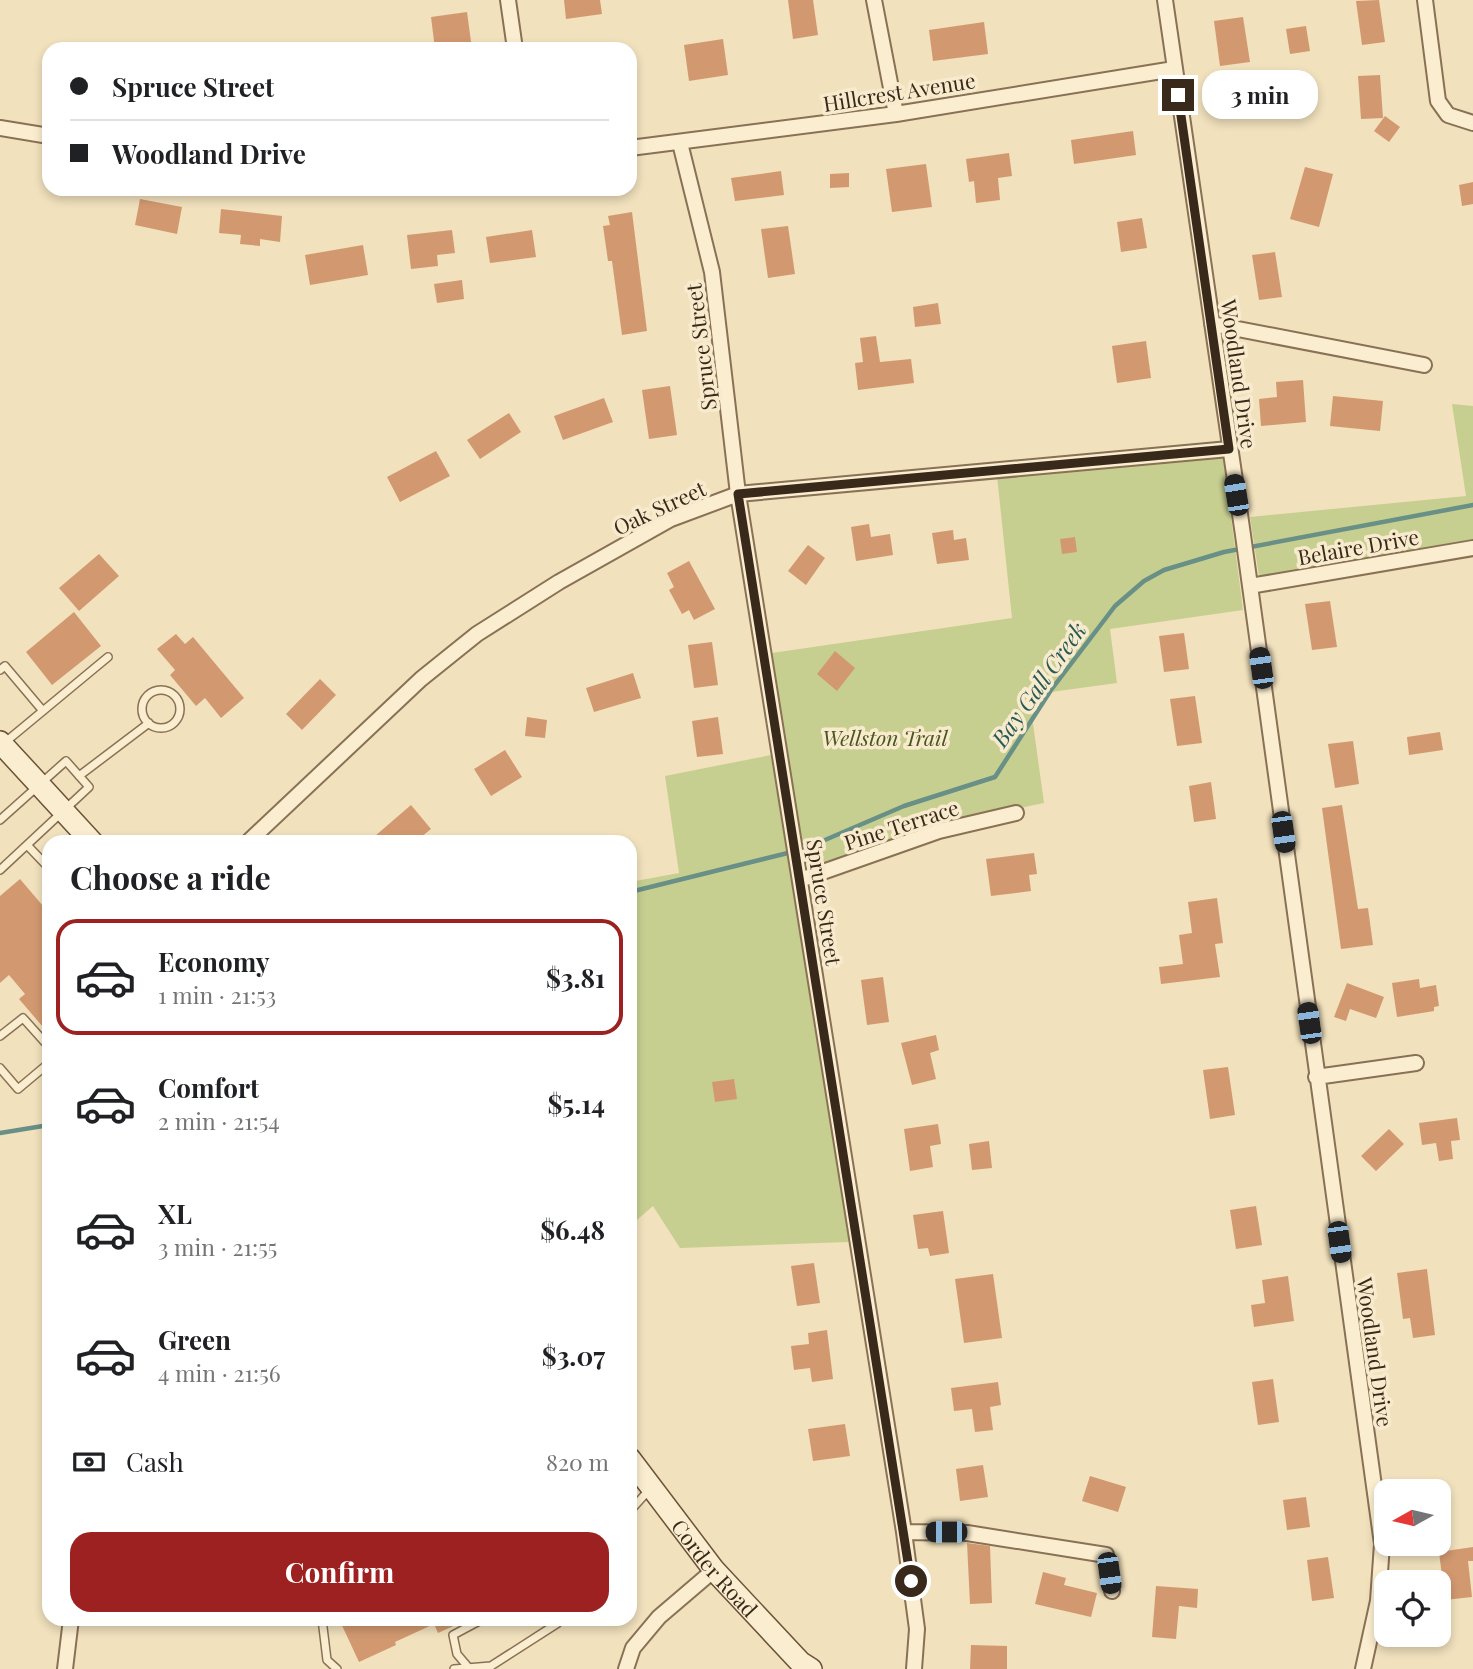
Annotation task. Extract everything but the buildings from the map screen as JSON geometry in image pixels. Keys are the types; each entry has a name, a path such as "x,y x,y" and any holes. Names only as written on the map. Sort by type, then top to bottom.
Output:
{"street":[{"path":"508,0 514,42"},
{"path":"874,0 896,114"},
{"name":"Woodland Drive","path":"1165,0 1243,535 1382,1544 1378,1601 1363,1669"},
{"path":"1425,0 1438,101 1448,115 1473,122"},
{"name":"Hillcrest Avenue","path":"637,147 896,114 1174,69"},
{"path":"0,128 42,135"},
{"name":"Spruce Street","path":"680,143 712,272 738,494 904,1532 917,1629 914,1669"},
{"path":"1213,324 1424,365"},
{"name":"Oak Street","path":"255,835 421,679 477,634 559,582 671,519 738,494 1229,449"},
{"name":"Belaire Drive","path":"1250,586 1473,548"},
{"path":"1,743 85,835"},
{"name":"Pine Terrace","path":"799,876 939,831 1016,813"},
{"path":"1316,1077 1416,1063"},
{"name":"Corder Road","path":"637,1468 714,1570 800,1662 811,1669"},
{"path":"904,1532 967,1533 1107,1555 1112,1591"},
{"path":"626,1669 633,1648 659,1616 714,1570"},
{"path":"65,1669 70,1626"}],"lane":[{"path":"1,743 108,657"},
{"path":"0,670 5,666 43,711"},
{"path":"163,690 174,695 180,707 177,720 160,728 149,723 143,713 147,696 163,690"},
{"path":"79,776 149,723"},
{"path":"0,820 66,761 89,787 0,870"},
{"path":"27,845 42,861"},
{"path":"0,1036 23,1018 42,1039"},
{"path":"0,1068 18,1089 42,1069"},
{"path":"637,1503 652,1487"},
{"path":"323,1626 327,1660 337,1669"},
{"path":"468,1667 457,1654 453,1635 470,1626"},
{"path":"454,1669 491,1665 553,1626"}],"green space":[{"path":"1452,404 1473,406 1473,540 1259,576 1250,517 1466,496"},
{"name":"Wellston Trail","path":"1223,455 1243,610 1110,629 1117,683 1029,695 1044,803 933,826 804,874 772,653 1012,618 997,476"},
{"name":"Wellston Trail","path":"771,755 849,1242 680,1248 653,1206 637,1220 637,881 679,873 665,776"}],"waterway":[{"name":"Bay Gall Creek","path":"637,890 804,849 904,806 995,777 1051,690 1115,606 1144,581 1164,570 1224,552 1473,505"},
{"name":"Bay Gall Creek","path":"0,1133 42,1126"}],"route":[{"path":"911,1581 738,494 1229,449 1178,95"}]}
